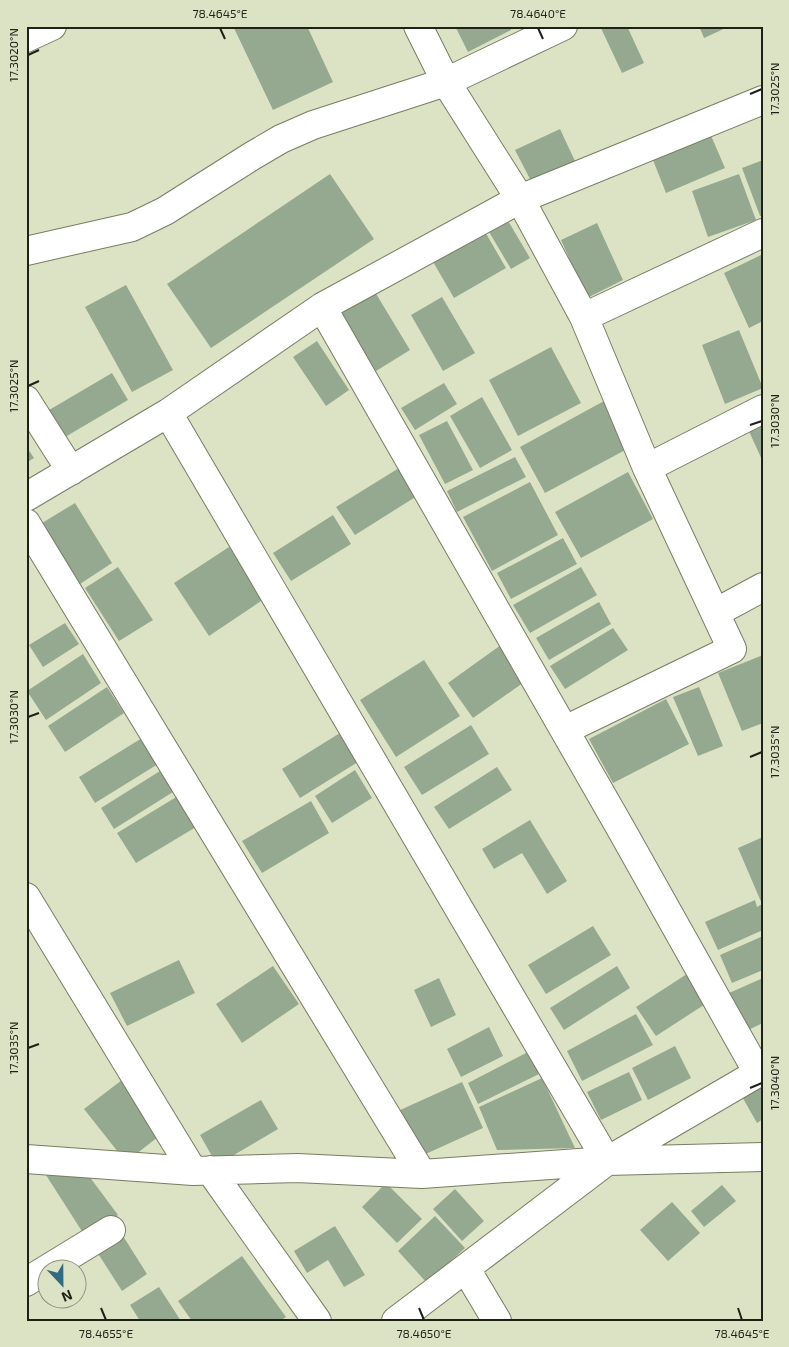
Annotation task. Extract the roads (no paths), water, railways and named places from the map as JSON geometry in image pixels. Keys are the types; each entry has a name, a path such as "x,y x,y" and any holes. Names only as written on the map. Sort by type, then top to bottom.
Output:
{"street":[{"path":"26,38 52,26"},
{"path":"418,26 446,82 520,199 584,317 646,468 732,649 564,730"},
{"path":"26,251 132,227 165,210 281,139 313,125 446,82 563,26"},
{"path":"26,497 168,413 322,307 520,199 763,100"},
{"path":"584,317 763,233"},
{"path":"322,307 761,1071 607,1161 396,1321"},
{"path":"26,400 71,470"},
{"path":"646,468 763,409"},
{"path":"168,413 607,1161"},
{"path":"26,524 422,1174"},
{"path":"715,613 763,586"},
{"path":"26,897 202,1171 317,1321"},
{"path":"26,1159 202,1171 296,1168 422,1174 607,1161 763,1157"},
{"path":"26,1282 110,1230"},
{"path":"466,1269 497,1321"}]}
